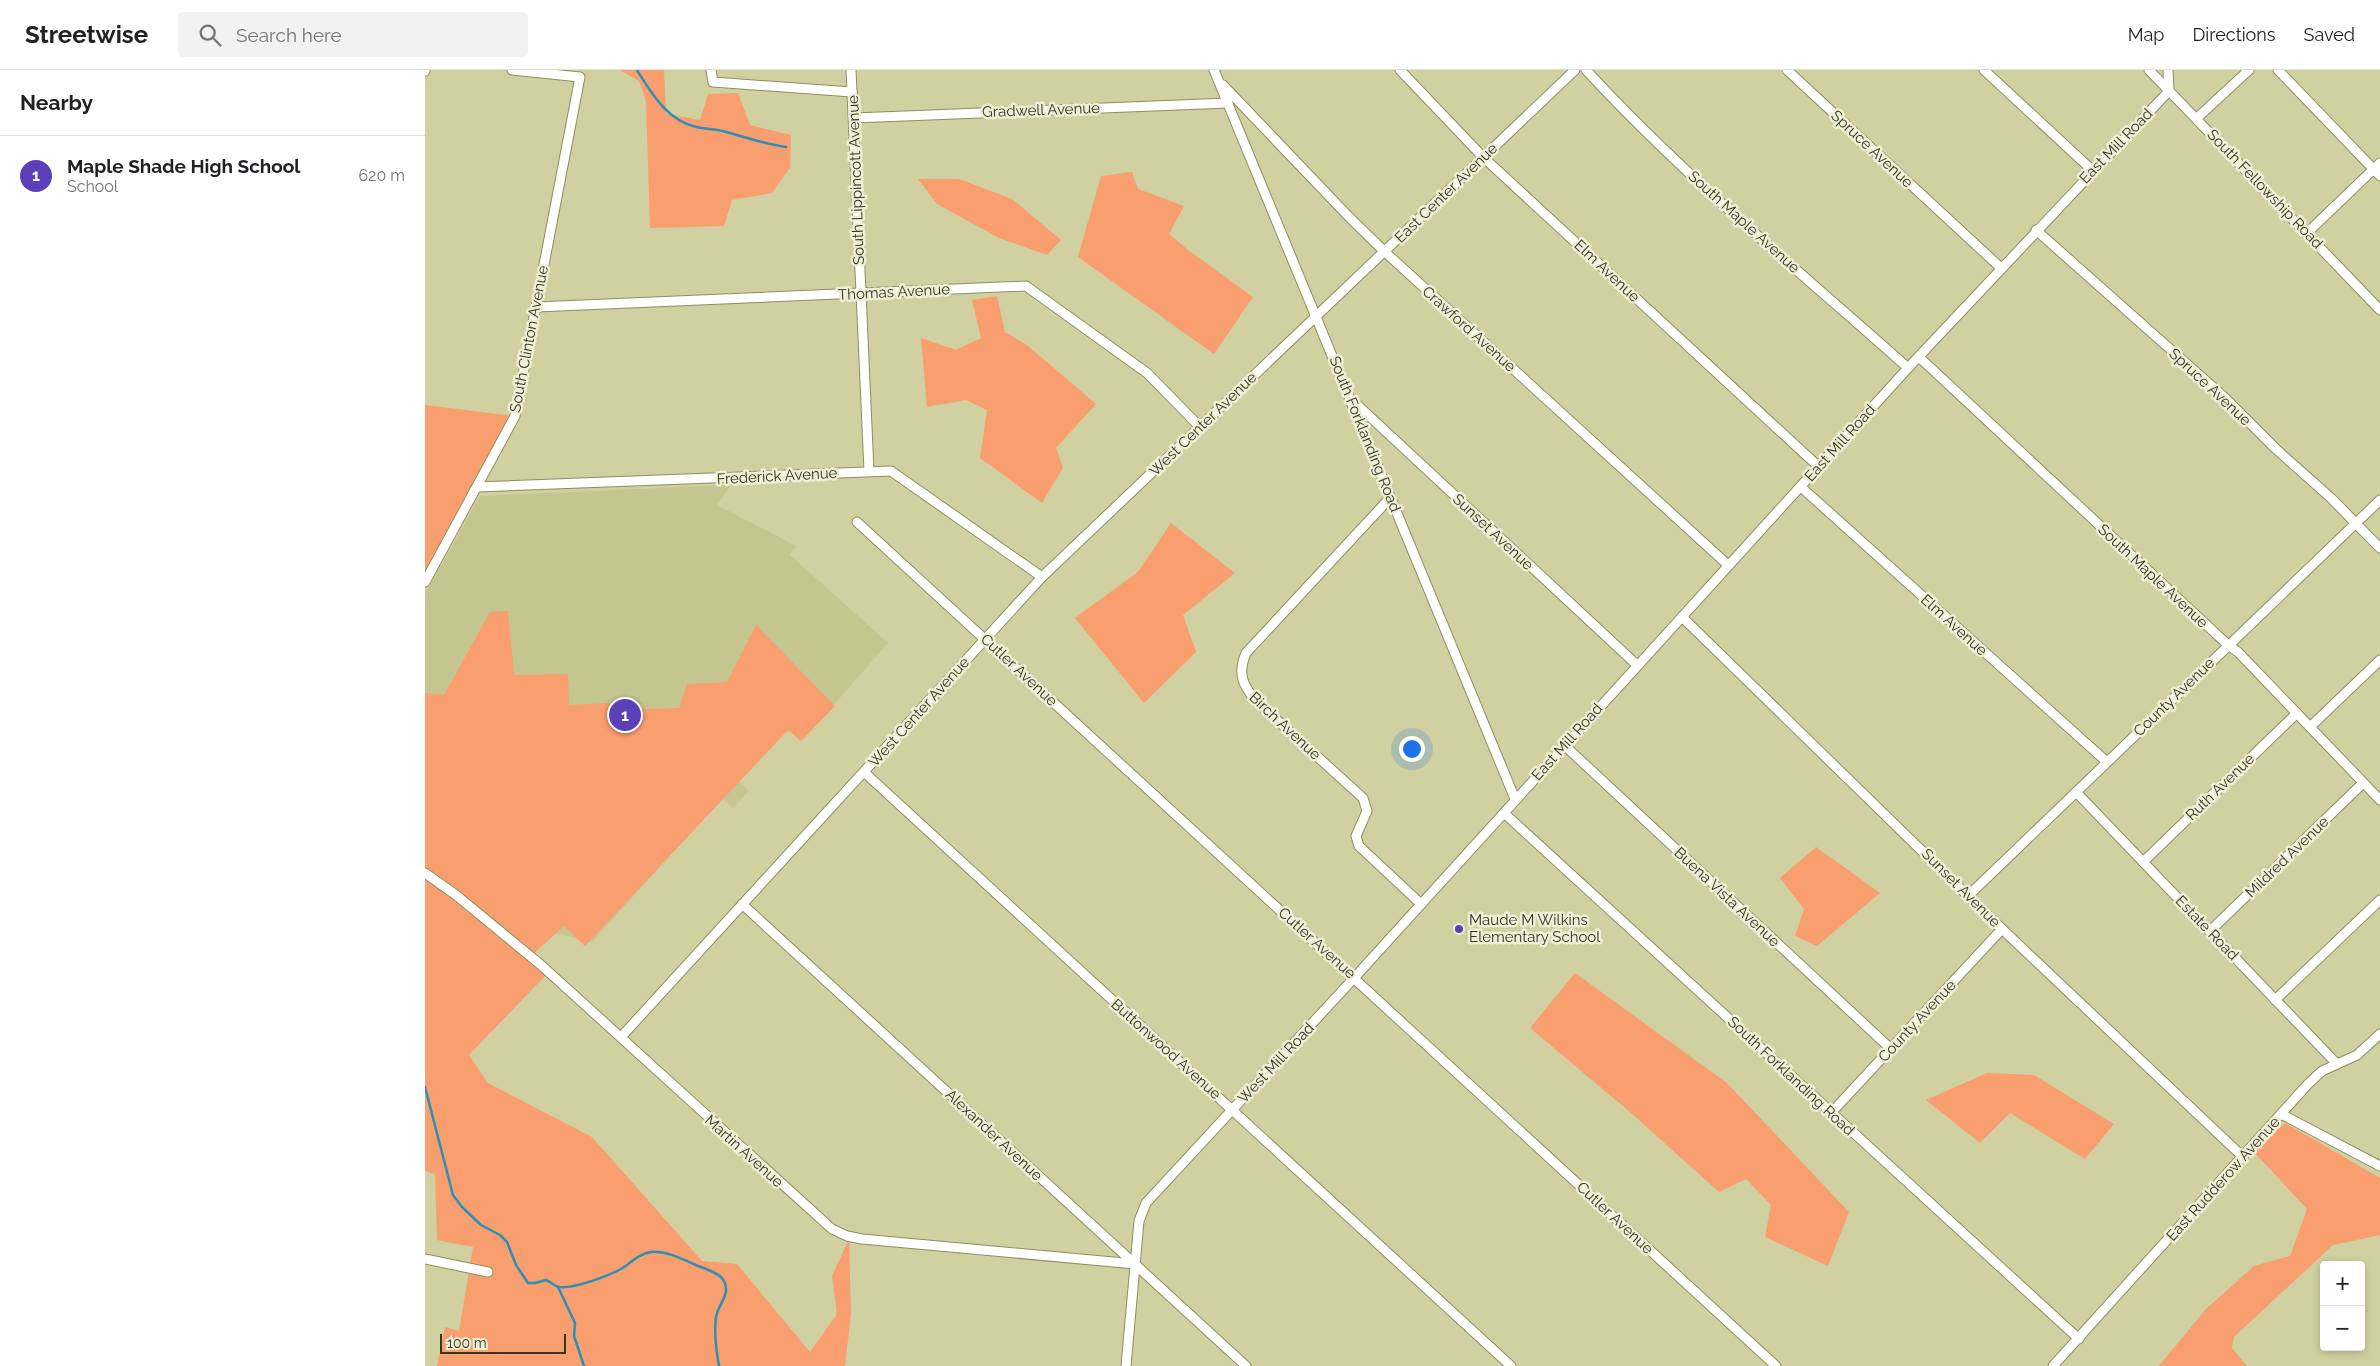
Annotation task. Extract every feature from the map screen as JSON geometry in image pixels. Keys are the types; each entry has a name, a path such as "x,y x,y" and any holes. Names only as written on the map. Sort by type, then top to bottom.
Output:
{"street":[{"name":"South Clinton Avenue","path":"425,582 515,416 580,77 512,70"},
{"name":"South Lippincott Avenue","path":"851,70 869,471"},
{"name":"South Forklanding Road","path":"1214,70 1515,799"},
{"name":"Elm Avenue","path":"1400,70 1483,157 1819,467"},
{"name":"East Center Avenue","path":"1317,317 1575,70"},
{"name":"South Maple Avenue","path":"1586,70 1631,118 1695,178 1908,368"},
{"name":"Spruce Avenue","path":"1787,70 2001,268"},
{"path":"1984,70 2092,170"},
{"name":"South Fellowship Road","path":"2149,70 2380,310"},
{"path":"2168,70 2169,91"},
{"path":"2197,118 2249,70"},
{"path":"2278,70 2378,170 2307,233"},
{"path":"711,74 713,82 852,92"},
{"name":"Crawford Avenue","path":"1219,82 1385,252 1728,565"},
{"name":"East Mill Road","path":"1515,799 1908,368 2092,170 2169,91"},
{"name":"Gradwell Avenue","path":"853,118 1228,103"},
{"name":"Spruce Avenue","path":"2036,230 2223,396 2236,411 2356,523 2380,548"},
{"name":"Thomas Avenue","path":"536,307 1026,286 1147,373 1201,428"},
{"name":"West Center Avenue","path":"621,1037 1042,578 1201,428 1225,402 1317,317"},
{"name":"South Maple Avenue","path":"1919,357 2228,646 2238,652 2380,800"},
{"name":"Sunset Avenue","path":"1350,398 1637,664"},
{"name":"Frederick Avenue","path":"477,487 681,481 891,471 901,476 1042,578"},
{"name":"Elm Avenue","path":"1801,487 2107,762"},
{"name":"Birch Avenue","path":"1390,498 1246,653 1241,672 1245,688 1257,702 1363,798 1367,811 1356,836 1359,846 1421,904"},
{"name":"County Avenue","path":"1969,894 2380,500"},
{"name":"Cutler Avenue","path":"857,522 1355,977 1776,1366"},
{"name":"Sunset Avenue","path":"1682,617 2002,928 2243,1157"},
{"path":"2310,727 2380,660"},
{"name":"Ruth Avenue","path":"2143,862 2297,713"},
{"name":"Buena Vista Avenue","path":"1564,745 1891,1049"},
{"name":"Buttonwood Avenue","path":"865,773 1511,1366"},
{"name":"Mildred Avenue","path":"2210,931 2363,782"},
{"name":"Estate Road","path":"2076,792 2337,1064"},
{"name":"West Mill Road","path":"1126,1366 1139,1221 1144,1207 1515,799"},
{"name":"South Forklanding Road","path":"1504,812 2079,1339"},
{"name":"Martin Avenue","path":"425,874 456,895 526,952 818,1219 839,1233 862,1239 1135,1264"},
{"path":"2275,1000 2380,900"},
{"name":"Alexander Avenue","path":"742,904 1246,1366"},
{"name":"County Avenue","path":"1831,1113 2002,928"},
{"name":"East Rudderow Avenue","path":"2053,1366 2314,1078 2322,1071 2357,1055 2380,1034"},
{"path":"2281,1114 2380,1166"},
{"path":"425,1259 488,1272"}],"shaded area":[{"path":"620,70 664,70 666,114 700,120 708,94 738,93 750,125 791,135 790,168 772,193 732,200 724,226 650,228 646,101 639,81"},
{"path":"1132,172 1138,189 1184,206 1169,234 1253,297 1214,354 1078,257 1101,176"},
{"path":"918,179 959,179 1012,199 1061,240 1047,255 999,238 937,204"},
{"path":"997,296 1005,332 1027,345 1096,404 1056,448 1063,468 1042,503 980,458 987,410 966,400 927,407 921,338 956,350 981,338 972,300"},
{"path":"425,405 515,416 425,582"},
{"path":"731,485 717,505 796,546 790,555 888,643 802,741 788,729 739,781 749,791 733,808 722,798 592,942 537,929 425,868 425,594 479,498 482,496"},
{"path":"1171,523 1235,573 1183,615 1196,652 1144,703 1075,618 1138,572"},
{"path":"508,611 514,675 568,674 569,705 609,703 614,710 679,708 687,684 727,682 756,625 835,706 801,741 788,730 585,946 564,926 532,955 547,974 469,1055 488,1083 592,1137 702,1261 737,1264 810,1352 837,1314 832,1276 849,1239 851,1314 845,1366 437,1366 445,1327 459,1331 473,1247 437,1240 435,1174 425,1171 425,693 444,695 490,612"},
{"path":"1816,847 1880,893 1817,946 1795,936 1804,909 1780,878"},
{"path":"1575,973 1727,1083 1849,1212 1828,1266 1765,1237 1771,1205 1746,1179 1719,1192 1630,1112 1530,1028"},
{"path":"1987,1073 2034,1075 2114,1124 2085,1159 2010,1113 1980,1143 1926,1100"},
{"path":"2285,1123 2380,1178 2380,1235 2333,1245 2234,1337 2232,1348 2247,1366 2159,1366 2206,1309 2254,1266 2290,1256 2307,1209 2253,1151"}],"waterway":[{"path":"637,70 661,105 686,124 786,147"},
{"path":"425,1087 453,1195 462,1207 481,1225 500,1235 507,1242 516,1265 528,1283 546,1280 559,1287 582,1284 615,1272 638,1257 651,1252 669,1254 709,1270 722,1278 726,1286 725,1295 717,1312 715,1323 719,1366"},
{"path":"558,1287 575,1323 574,1336 584,1366"}],"place":[{"name":"Maple Shade High School","path":"625,715"},
{"name":"Maude M Wilkins Elementary School","path":"1459,929"}]}
